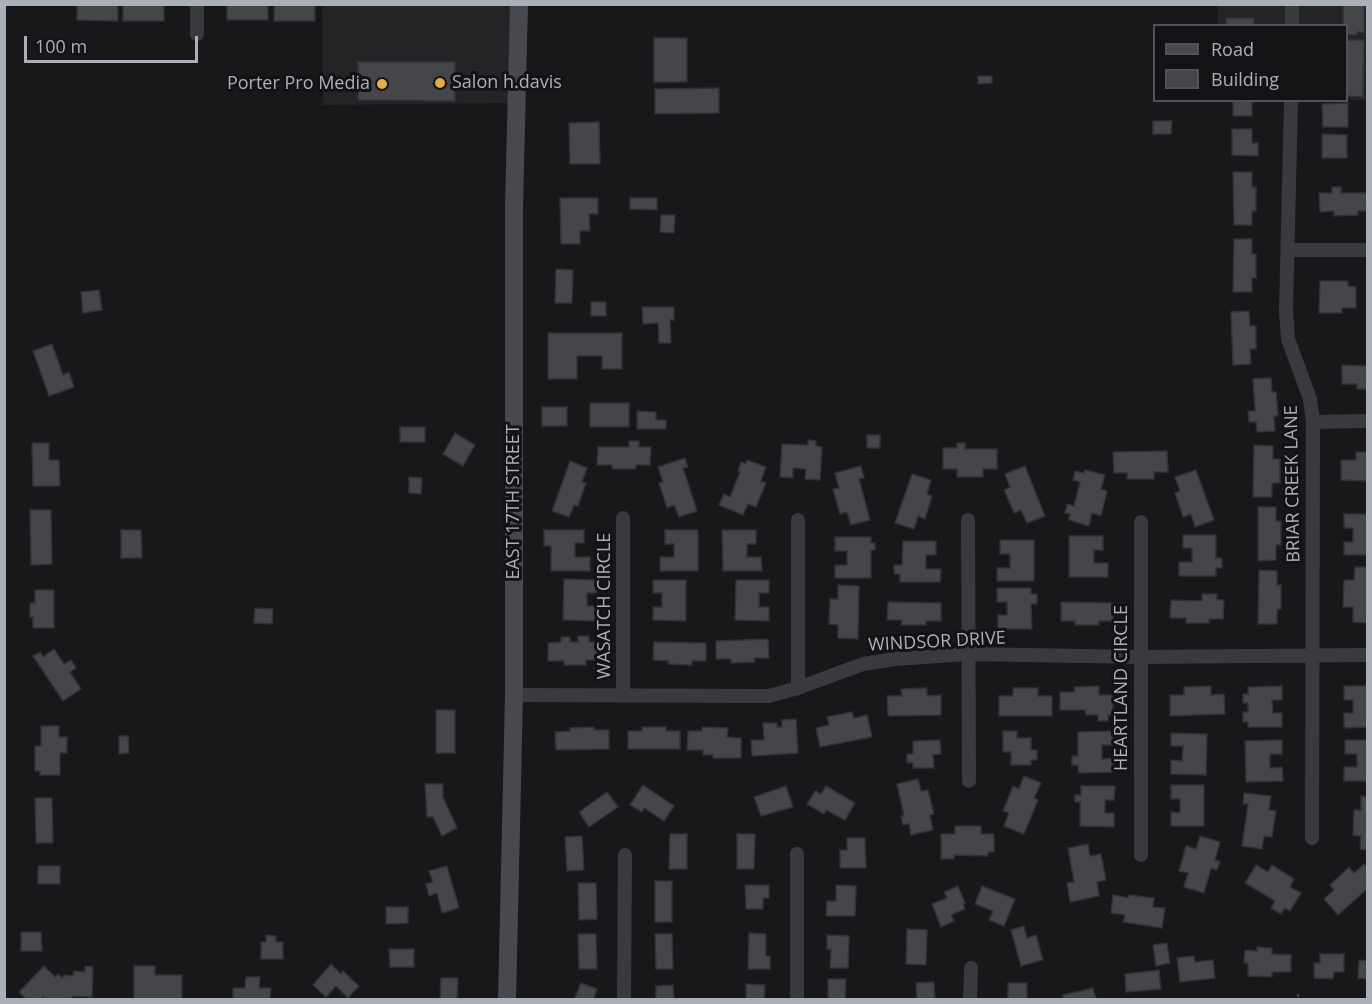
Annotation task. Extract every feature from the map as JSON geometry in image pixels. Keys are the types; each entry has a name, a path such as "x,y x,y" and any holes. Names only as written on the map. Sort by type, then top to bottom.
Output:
{"main road":[{"name":"EAST 17TH STREET","path":"507,999 514,695 514,218 519,4"}],"street":[{"path":"196,34 197,4"},
{"path":"1292,4 1292,24"},
{"name":"BRIAR CREEK LANE","path":"1291,102 1286,311 1288,339 1310,399 1313,422 1312,838"},
{"path":"1289,250 1368,250"},
{"path":"1313,422 1368,422"},
{"name":"WASATCH CIRCLE","path":"623,518 623,694"},
{"path":"798,520 798,688"},
{"path":"968,520 969,782"},
{"name":"HEARTLAND CIRCLE","path":"1141,522 1141,855"},
{"name":"WINDSOR DRIVE","path":"514,695 769,696 863,664 895,659 968,654 1140,657 1368,655"},
{"path":"797,854 797,999"},
{"path":"624,999 625,855"},
{"path":"970,999 971,968"}],"path":[{"path":"1298,994 1298,999"}],"shaded area":[{"path":"322,5 519,5 516,103 323,105"},
{"path":"1218,5 1367,5 1366,100 1348,100 1348,24 1217,24"}],"building":[{"path":"77,4 118,4 118,21 77,20"},
{"path":"123,4 164,4 164,21 123,21"},
{"path":"227,4 268,4 268,20 227,20"},
{"path":"274,4 315,4 315,21 274,21"},
{"path":"1343,4 1364,4 1364,33 1357,32 1357,35 1348,35 1348,24 1343,24"},
{"path":"1226,18 1254,18 1254,24 1226,24"},
{"path":"654,38 687,38 687,82 654,82"},
{"path":"1348,40 1364,40 1363,97 1348,96"},
{"path":"358,62 455,62 455,101 358,100"},
{"path":"978,76 992,76 992,83 978,84"},
{"path":"719,88 719,113 655,114 655,89"},
{"path":"1233,102 1252,102 1252,116 1233,116"},
{"path":"1348,103 1348,127 1323,127 1322,104"},
{"path":"1153,121 1172,121 1171,134 1153,134"},
{"path":"599,122 600,164 570,164 569,123"},
{"path":"1232,129 1252,129 1252,143 1258,143 1258,156 1232,155"},
{"path":"1322,134 1347,135 1347,158 1322,158"},
{"path":"1233,172 1252,172 1252,187 1256,187 1256,211 1252,211 1252,225 1234,225"},
{"path":"1332,187 1341,187 1341,193 1368,193 1368,211 1358,211 1358,215 1334,216 1334,211 1320,212 1319,193 1332,193"},
{"path":"560,198 598,198 598,214 589,214 590,231 580,231 580,244 561,244"},
{"path":"630,198 657,198 657,210 630,209"},
{"path":"661,215 675,215 674,233 660,232"},
{"path":"1234,239 1252,239 1252,254 1256,254 1256,278 1252,278 1252,292 1233,292"},
{"path":"556,269 573,270 572,303 555,303"},
{"path":"1320,281 1348,281 1348,286 1356,287 1356,308 1342,308 1342,313 1319,313"},
{"path":"99,290 102,310 83,313 81,292"},
{"path":"591,302 606,302 606,316 591,316"},
{"path":"642,307 674,307 674,320 670,320 671,343 659,343 658,323 643,324"},
{"path":"1249,311 1250,326 1256,326 1256,349 1250,349 1251,364 1233,365 1231,312"},
{"path":"548,333 622,333 622,369 602,369 602,356 577,356 577,379 548,379"},
{"path":"52,344 63,375 69,372 74,387 49,396 33,351"},
{"path":"1342,365 1368,366 1368,389 1357,389 1357,384 1342,384"},
{"path":"1271,378 1272,392 1276,392 1278,416 1274,416 1275,431 1257,432 1256,422 1249,422 1248,411 1255,411 1253,379"},
{"path":"590,403 629,403 629,427 590,427"},
{"path":"542,407 567,407 567,426 542,426"},
{"path":"637,411 656,412 656,420 666,420 666,429 637,429"},
{"path":"400,427 425,427 425,442 400,442"},
{"path":"455,433 475,445 463,466 443,454"},
{"path":"867,435 880,435 880,448 867,448"},
{"path":"808,440 816,441 816,446 822,447 820,480 805,479 806,469 793,468 793,478 780,477 782,444 808,445"},
{"path":"629,441 639,441 639,447 651,447 650,465 636,465 636,469 612,469 612,465 597,465 598,447 629,447"},
{"path":"32,443 49,443 49,460 59,460 60,486 33,486"},
{"path":"957,443 965,443 965,449 997,449 997,469 983,469 983,477 957,477 957,469 943,469 943,448 957,448"},
{"path":"1254,445 1273,446 1273,459 1280,459 1280,483 1272,483 1272,497 1253,497"},
{"path":"1167,451 1168,472 1154,472 1154,479 1127,479 1127,473 1114,473 1113,452"},
{"path":"1356,452 1368,452 1368,481 1341,480 1341,460 1356,460"},
{"path":"685,458 688,467 683,468 697,511 679,517 674,505 667,508 659,483 663,482 658,467"},
{"path":"747,460 766,467 761,481 766,483 756,507 748,504 743,515 719,505 724,494 730,497 740,472 738,471 741,462 746,464"},
{"path":"570,461 587,468 582,482 586,483 578,506 574,505 569,517 552,511"},
{"path":"861,466 864,478 859,479 870,520 851,525 847,512 840,514 833,489 839,488 835,473"},
{"path":"1025,466 1045,516 1027,523 1021,510 1014,513 1004,490 1010,487 1005,474"},
{"path":"1085,470 1105,475 1101,489 1107,491 1101,516 1092,513 1089,526 1069,520 1070,514 1065,513 1067,504 1074,506 1080,482 1073,480 1075,471 1084,473"},
{"path":"1196,470 1214,520 1195,527 1191,514 1183,517 1175,493 1180,491 1175,477"},
{"path":"912,474 931,480 927,494 932,496 925,519 918,516 914,529 895,523"},
{"path":"409,477 422,478 421,494 409,493"},
{"path":"1258,507 1276,507 1276,521 1281,521 1281,545 1276,545 1276,560 1258,561"},
{"path":"30,510 51,510 52,564 31,565"},
{"path":"1344,514 1368,514 1368,555 1344,555 1344,542 1353,542 1353,528 1344,528"},
{"path":"121,530 141,530 142,558 121,558"},
{"path":"544,530 584,530 584,543 575,543 575,557 590,557 590,571 551,571 551,546 544,546"},
{"path":"665,530 698,530 698,571 660,571 660,557 674,557 674,544 665,544"},
{"path":"722,530 756,530 756,544 747,544 747,557 761,557 762,571 723,571"},
{"path":"1183,535 1216,535 1216,558 1222,558 1222,568 1216,568 1216,576 1179,576 1179,562 1192,562 1192,548 1183,548"},
{"path":"1069,536 1103,536 1103,550 1094,550 1094,563 1108,563 1108,577 1069,577"},
{"path":"835,537 871,537 871,543 875,543 875,550 871,550 871,578 835,578 835,565 847,565 847,551 835,551"},
{"path":"1000,540 1034,540 1034,581 997,581 997,568 1010,568 1010,554 1000,554"},
{"path":"903,541 936,541 936,555 926,555 926,569 941,569 940,582 900,582 900,574 894,574 894,565 902,565"},
{"path":"1355,567 1368,567 1368,623 1353,622 1353,607 1343,607 1344,580 1354,580"},
{"path":"1259,570 1277,571 1277,585 1281,585 1281,609 1277,609 1277,624 1258,624"},
{"path":"564,579 597,580 596,593 587,593 587,606 597,606 596,621 563,620"},
{"path":"653,580 686,580 686,621 653,620 653,607 662,607 662,593 653,593"},
{"path":"736,580 769,580 769,593 759,593 759,607 769,607 769,621 735,620"},
{"path":"838,585 859,586 858,639 838,638 838,625 829,624 830,599 838,599"},
{"path":"997,588 1031,588 1031,594 1037,594 1037,604 1031,604 1032,629 998,629 998,615 1007,615 1007,602 997,602"},
{"path":"35,590 54,590 54,628 33,628 30,603 35,603"},
{"path":"1202,594 1217,594 1217,600 1224,600 1223,619 1209,619 1209,623 1186,623 1186,618 1170,618 1171,600 1202,601"},
{"path":"888,602 941,603 941,621 926,621 926,625 901,625 902,620 887,620"},
{"path":"1061,602 1114,603 1113,621 1099,621 1099,625 1075,625 1075,621 1061,621"},
{"path":"255,608 273,609 272,624 254,623"},
{"path":"578,636 589,636 589,642 601,642 601,660 586,660 586,665 564,665 564,661 548,661 548,643 561,642 561,637 570,637 570,642 578,642"},
{"path":"768,639 769,658 754,658 755,662 731,663 731,659 716,659 716,641"},
{"path":"654,642 706,643 706,661 692,661 692,665 668,664 669,661 653,660"},
{"path":"54,649 64,664 71,660 76,668 70,672 81,689 63,701 33,656 40,652 43,657"},
{"path":"1099,686 1099,695 1113,695 1113,715 1108,715 1108,721 1098,721 1098,715 1086,715 1085,710 1060,710 1060,692 1075,692 1074,687"},
{"path":"1211,686 1211,695 1224,694 1225,714 1170,716 1170,695 1184,695 1184,687"},
{"path":"1282,686 1282,700 1272,700 1273,713 1282,713 1282,727 1248,727 1248,722 1243,722 1243,712 1248,712 1248,703 1243,703 1243,694 1248,694 1248,687"},
{"path":"1344,686 1368,686 1368,727 1344,728 1344,713 1353,713 1353,700 1344,700"},
{"path":"927,688 927,696 941,695 941,715 888,716 887,696 902,696 901,689"},
{"path":"1013,688 1038,688 1038,696 1052,696 1052,716 999,716 999,696 1013,696"},
{"path":"436,710 455,710 455,753 436,753"},
{"path":"852,712 854,718 867,715 872,737 820,747 816,728 829,725 827,717"},
{"path":"796,719 798,753 752,756 751,740 764,740 763,723 777,723 777,727 782,727 782,720"},
{"path":"41,726 59,726 59,737 67,737 67,753 60,753 60,775 40,775 40,771 35,771 35,746 41,746"},
{"path":"594,727 594,730 609,730 609,749 556,750 555,732 570,731 570,728"},
{"path":"642,727 666,727 666,731 680,731 680,749 628,749 628,731 642,731"},
{"path":"702,727 728,728 727,737 741,738 741,758 713,758 713,755 703,755 703,750 687,750 688,731 702,731"},
{"path":"1003,731 1017,731 1017,738 1031,738 1031,750 1037,750 1037,760 1031,760 1031,765 1011,765 1011,752 1003,752"},
{"path":"1113,731 1114,745 1102,745 1102,759 1114,758 1114,772 1079,773 1078,765 1072,765 1072,756 1078,756 1078,732"},
{"path":"1171,733 1207,734 1206,775 1171,774 1171,760 1182,761 1183,746 1171,746"},
{"path":"119,736 128,736 129,753 119,754"},
{"path":"940,740 941,754 933,755 934,768 913,768 913,763 907,763 907,754 913,754 913,741"},
{"path":"1282,740 1282,754 1270,754 1270,768 1282,767 1283,781 1246,782 1245,741"},
{"path":"1345,740 1368,740 1368,781 1344,781 1344,767 1357,767 1357,754 1345,754"},
{"path":"1024,776 1041,783 1034,798 1038,800 1024,834 1004,826 1009,813 1003,811 1013,786 1019,789"},
{"path":"918,779 921,791 928,790 934,814 930,815 933,830 911,835 909,824 903,825 901,816 904,816 897,784"},
{"path":"425,784 443,784 443,797 457,828 442,836 433,817 427,817"},
{"path":"643,785 674,806 664,821 644,808 642,812 630,805"},
{"path":"1171,785 1204,785 1204,826 1171,826 1171,812 1180,813 1180,799 1171,799"},
{"path":"786,786 793,807 761,816 754,797"},
{"path":"826,786 855,803 845,820 826,810 824,814 807,804 815,791 821,794"},
{"path":"1081,786 1115,786 1114,800 1105,800 1105,813 1114,813 1114,827 1080,826 1080,802 1075,802 1075,795 1081,795"},
{"path":"607,792 618,807 589,827 579,812"},
{"path":"1244,793 1271,796 1269,810 1276,811 1272,837 1264,836 1262,849 1242,846 1248,804 1243,804"},
{"path":"1361,796 1368,797 1368,850 1360,849 1361,836 1353,835 1354,810 1361,810"},
{"path":"35,798 52,798 53,843 36,843"},
{"path":"955,826 981,826 981,834 994,834 994,852 988,852 988,856 954,855 954,859 941,859 941,834 955,834"},
{"path":"670,834 687,834 687,869 669,869"},
{"path":"737,834 755,834 754,869 737,869"},
{"path":"582,836 584,870 567,871 565,837"},
{"path":"1200,836 1220,842 1215,860 1220,862 1217,870 1211,868 1204,893 1184,887 1188,873 1179,871 1186,846 1196,849"},
{"path":"847,838 865,838 866,868 840,868 840,850 847,850"},
{"path":"1088,844 1090,856 1101,854 1106,880 1097,882 1099,896 1070,902 1067,883 1074,882 1068,848"},
{"path":"1364,864 1368,868 1368,892 1366,890 1338,915 1324,899 1334,890 1330,885 1349,867 1354,873"},
{"path":"1256,865 1268,872 1272,865 1294,879 1290,887 1301,893 1290,911 1285,908 1281,914 1271,908 1275,901 1245,883"},
{"path":"38,866 60,866 60,884 38,884"},
{"path":"447,866 459,908 442,913 437,893 429,896 426,884 433,882 429,871"},
{"path":"655,881 672,881 672,922 655,922"},
{"path":"578,883 596,883 597,919 579,920"},
{"path":"745,885 769,885 769,898 763,898 763,909 746,909"},
{"path":"836,885 856,886 855,916 826,916 827,901 836,901"},
{"path":"958,886 965,909 951,915 954,921 941,927 932,904 947,898 944,892"},
{"path":"982,886 1015,899 1004,926 989,920 993,911 975,904"},
{"path":"1113,895 1128,898 1129,895 1154,898 1153,907 1165,908 1162,928 1123,922 1125,915 1111,913"},
{"path":"386,907 408,907 408,923 386,924"},
{"path":"1024,926 1027,938 1036,935 1043,960 1021,966 1011,930"},
{"path":"907,929 927,930 926,965 906,964"},
{"path":"21,932 41,932 42,951 21,951"},
{"path":"749,933 766,934 766,956 770,956 770,969 748,969"},
{"path":"578,934 596,934 597,969 579,969"},
{"path":"655,934 672,934 673,969 656,969"},
{"path":"266,935 276,936 276,942 283,942 283,959 261,959 261,942 266,942"},
{"path":"827,935 849,936 848,968 830,968 831,949 827,949"},
{"path":"1167,943 1170,963 1156,966 1153,945"},
{"path":"1257,947 1272,948 1272,954 1291,955 1291,972 1272,972 1272,977 1248,976 1248,963 1244,963 1245,950 1257,951"},
{"path":"389,949 414,949 414,967 390,967"},
{"path":"1320,954 1344,954 1344,972 1334,972 1333,979 1314,978 1314,963 1320,963"},
{"path":"1194,956 1195,962 1213,960 1215,978 1180,982 1177,958"},
{"path":"1359,960 1368,961 1368,979 1358,978"},
{"path":"331,964 341,974 343,971 359,986 348,998 336,986 326,997 313,985"},
{"path":"44,966 55,977 58,974 62,978 64,975 73,976 74,971 85,972 85,966 93,967 92,997 73,996 70,1000 41,1000 44,996 40,1000 27,1000 19,992"},
{"path":"134,966 155,966 155,975 182,975 182,1000 134,999"},
{"path":"1159,970 1161,989 1126,992 1125,974"},
{"path":"246,977 260,977 259,988 271,988 270,1000 233,1000 233,988 245,988"},
{"path":"441,978 458,978 457,1000 440,1000"},
{"path":"828,979 846,979 845,1000 828,1000"},
{"path":"934,982 935,1000 917,1000 916,983"},
{"path":"581,983 597,989 593,1000 574,1000"},
{"path":"1008,983 1027,983 1027,1000 1008,1000"},
{"path":"746,984 765,985 764,1000 746,1000"},
{"path":"673,985 674,1000 656,1000 656,986"},
{"path":"1093,988 1096,1000 1064,1000 1063,995"}],"place":[{"name":"Salon h.davis","path":"440,83"},
{"name":"Porter Pro Media","path":"382,84"}]}
